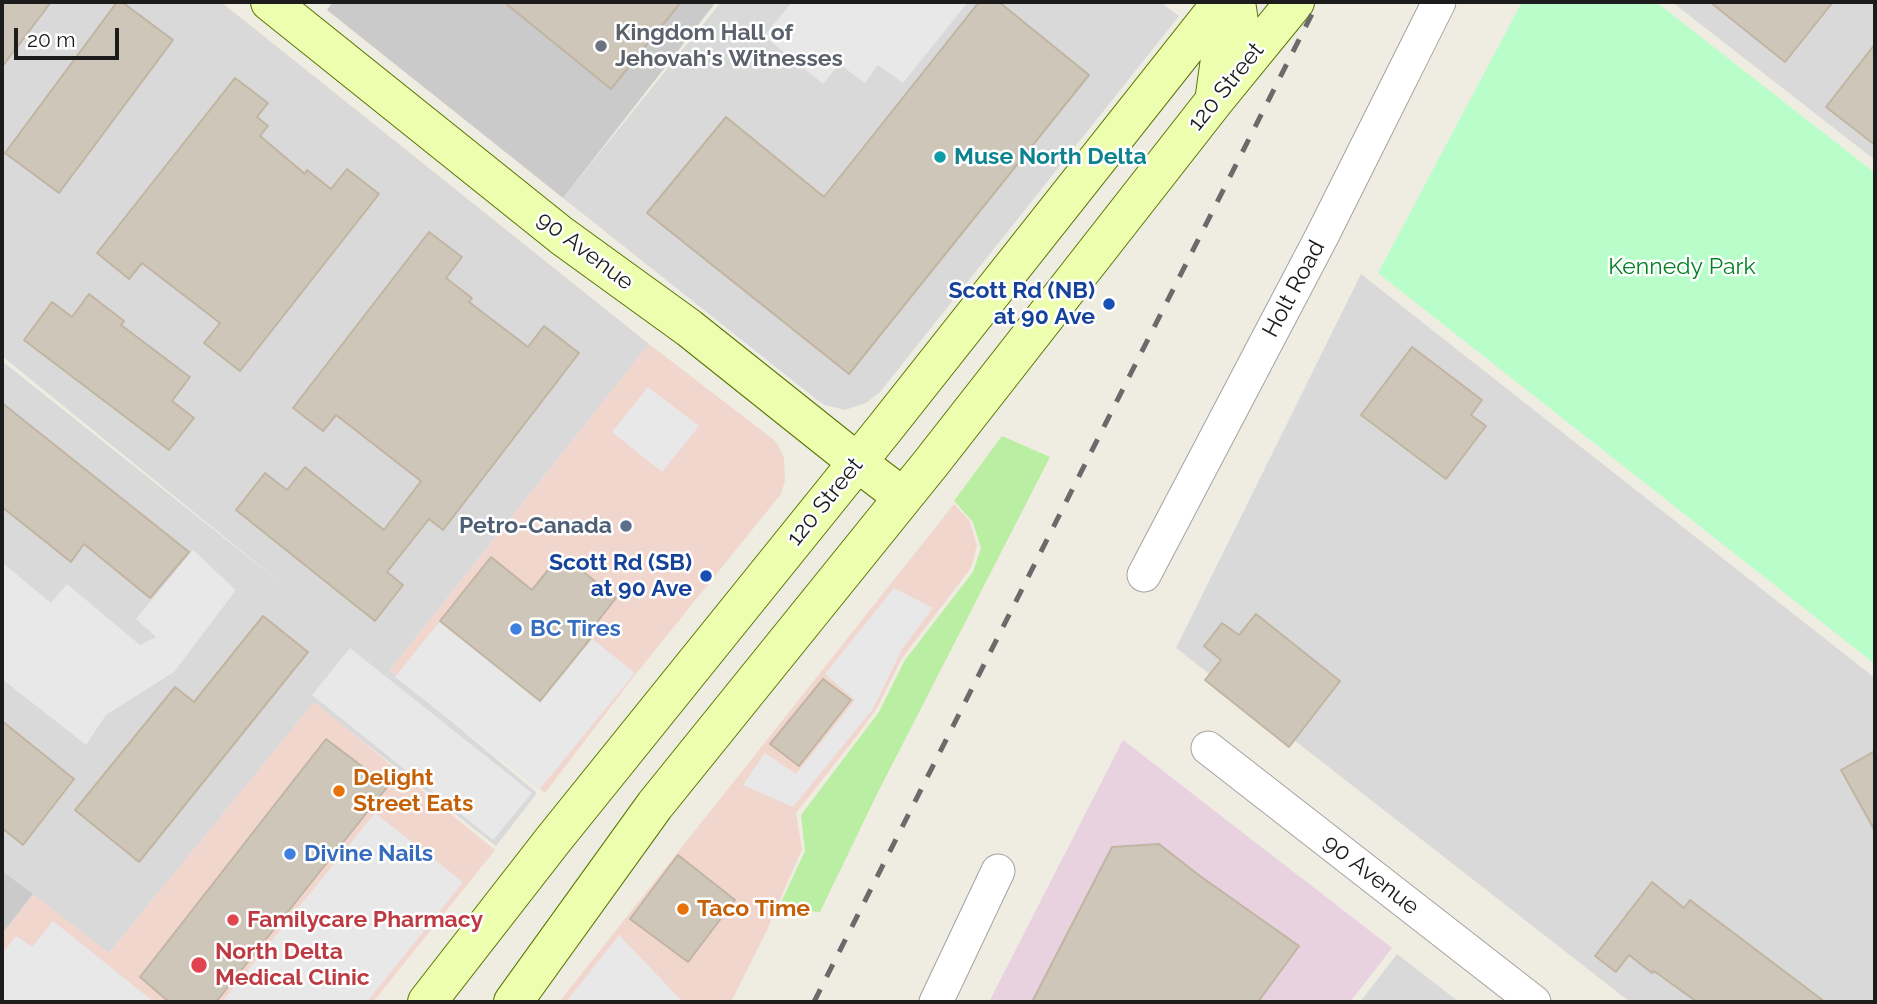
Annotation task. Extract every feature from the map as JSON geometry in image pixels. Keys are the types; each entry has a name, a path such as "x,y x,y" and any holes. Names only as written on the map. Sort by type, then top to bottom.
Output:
{"main road":[{"name":"90 Avenue","path":"270,2 562,236 689,328 903,497"},
{"name":"120 Street","path":"427,1002 561,830 1222,2"},
{"path":"1215,100 1221,52 1239,23 1236,2"},
{"name":"120 Street","path":"513,1002 655,805 1295,2"}],"street":[{"name":"Holt Road","path":"1144,575 1322,236 1439,2"},
{"name":"90 Avenue","path":"1208,748 1534,1002"},
{"path":"936,1002 998,871"}],"shaded area":[{"path":"2,2 221,2 649,344 390,670 537,793 496,846 314,703 109,953 2,871 2,361 292,592 2,356"},
{"path":"333,2 716,2 563,198 327,10"},
{"path":"721,2 1160,2 1179,16 880,392 866,403 845,410 825,405 816,399 563,198"},
{"path":"792,2 968,2 903,83 878,65 865,83 839,64 823,84 764,36"},
{"path":"1672,2 1875,2 1875,160"},
{"path":"1361,274 1875,678 1875,1002 1630,1002 1176,648"},
{"path":"649,344 774,440 784,458 785,481 781,494 635,675 545,793 390,670"},
{"path":"648,387 699,426 662,472 612,432"},
{"path":"954,504 969,520 977,545 971,568 902,658 877,708 860,732 796,813 802,849 767,930 731,1002 559,1002"},
{"path":"193,550 236,590 174,672 106,715 86,745 2,679 2,562 51,603 67,584 140,645 156,637 136,619"},
{"path":"894,588 933,608 902,649 873,709 793,807 743,785 765,753 796,774 855,700 825,674"},
{"path":"440,621 540,701 591,638 635,673 539,790 395,677"},
{"path":"350,648 532,793 493,840 312,695"},
{"path":"314,702 495,850 373,1002 2,1002 2,934 33,894 109,953"},
{"path":"1123,740 1392,948 1350,1002 989,1002"},
{"path":"375,813 463,882 367,1002 222,1002"},
{"path":"2,871 33,894 2,934"},
{"path":"53,921 154,1002 2,1002 2,954 16,936 32,947"},
{"path":"619,935 683,1002 566,1002"},
{"path":"1397,954 1459,1002 1360,1002"}],"green space":[{"name":"Kennedy Park","path":"1522,2 1656,2 1875,173 1875,664 1378,273"},
{"path":"1002,436 1050,457 877,794 820,912 778,909 805,851 801,815 879,712 905,660 973,572 981,548 973,522 954,501"}],"building":[{"path":"2,2 51,2 2,67"},
{"path":"117,2 122,2 173,40 59,193 5,153"},
{"name":"Kingdom Hall of Jehovah's Witnesses","path":"504,2 681,2 611,89"},
{"name":"Muse North Delta","path":"979,2 999,2 1089,75 849,374 647,213 726,117 824,197"},
{"path":"1710,2 1833,2 1785,62"},
{"path":"1875,44 1875,145 1826,107"},
{"path":"235,78 268,103 257,117 268,126 260,136 305,174 307,170 331,189 347,169 379,194 240,371 204,343 220,323 142,263 129,279 97,253"},
{"path":"429,232 462,257 446,278 472,298 469,302 528,347 544,326 579,353 443,530 429,519 387,572 403,585 375,621 236,510 265,473 287,490 305,467 384,530 421,481 336,415 323,431 293,408"},
{"path":"89,294 124,321 121,325 190,377 172,401 194,418 169,450 24,340 52,302 72,317"},
{"path":"1412,347 1482,400 1471,415 1486,426 1446,479 1361,415"},
{"path":"2,403 189,552 150,598 84,544 71,562 2,507"},
{"name":"BC Tires","path":"561,554 616,598 587,635 591,638 540,701 440,621 491,557 532,590"},
{"path":"1256,614 1340,681 1289,747 1205,680 1221,660 1204,646 1222,623 1239,635"},
{"path":"263,616 308,652 139,862 75,810 175,687 194,702"},
{"path":"823,679 851,700 799,766 770,744"},
{"path":"2,721 74,779 23,845 2,828"},
{"path":"326,739 388,786 216,1002 169,1002 140,977"},
{"path":"1875,751 1875,831 1841,770"},
{"path":"1159,844 1299,946 1258,1002 1032,1002 1112,847"},
{"name":"Taco Time","path":"678,855 735,900 688,962 630,919"},
{"path":"1652,882 1684,908 1690,900 1825,1002 1697,1002 1629,955 1616,972 1595,956"}],"railway":[{"path":"814,1002 1318,2"}],"place":[{"name":"Kingdom Hall of Jehovah's Witnesses","path":"601,46"},
{"name":"Muse North Delta","path":"940,157"},
{"name":"Scott Rd (NB) at 90 Ave","path":"1109,304"},
{"name":"Petro-Canada","path":"626,526"},
{"name":"Scott Rd (SB) at 90 Ave","path":"706,576"},
{"name":"BC Tires","path":"516,629"},
{"name":"Delight Street Eats","path":"339,791"},
{"name":"Divine Nails","path":"290,854"},
{"name":"Taco Time","path":"683,909"},
{"name":"Familycare Pharmacy","path":"233,920"},
{"name":"North Delta Medical Clinic","path":"199,965"}]}
